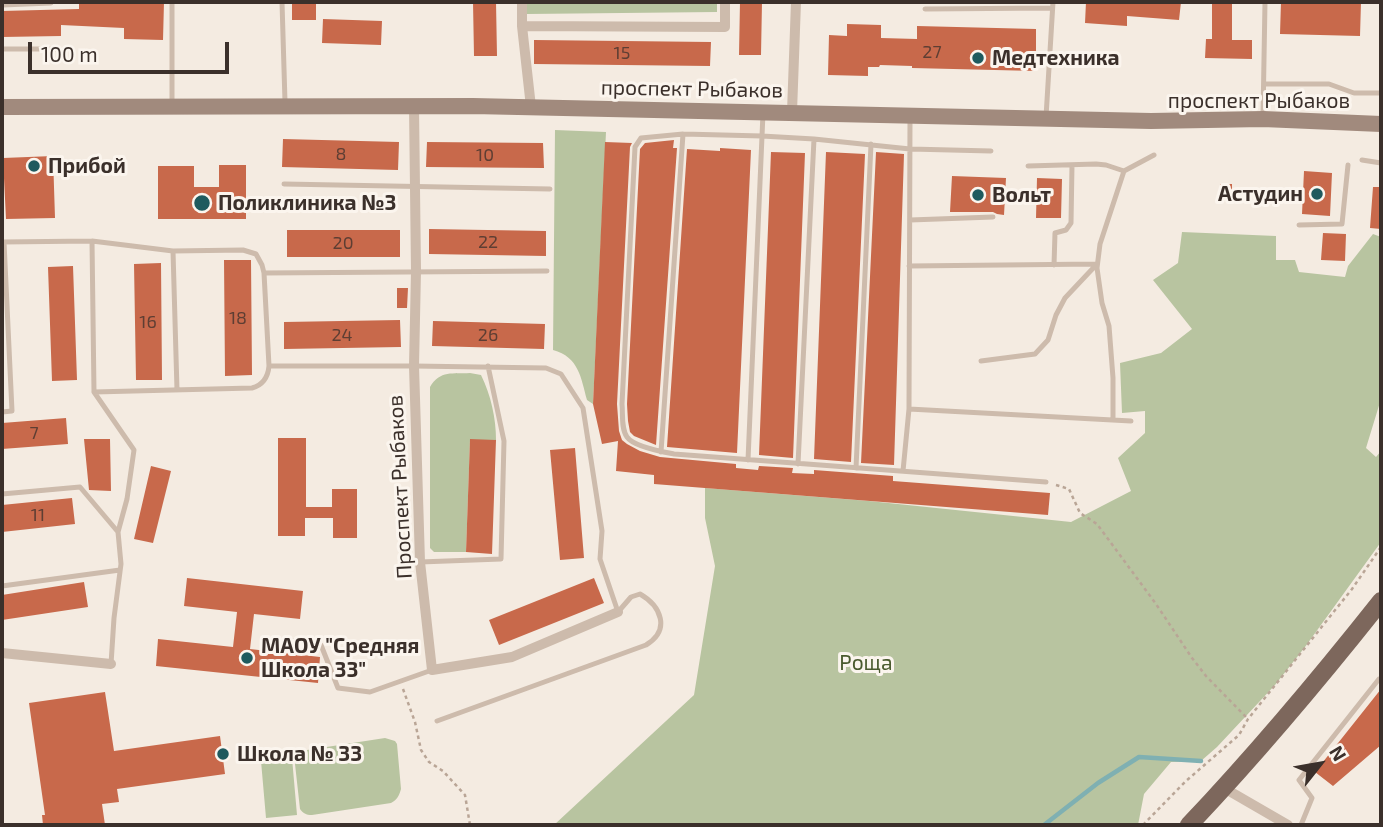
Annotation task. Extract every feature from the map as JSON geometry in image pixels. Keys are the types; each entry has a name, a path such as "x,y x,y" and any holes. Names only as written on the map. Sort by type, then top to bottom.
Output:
{"main road":[{"name":"проспект Рыбаков","path":"2,107 531,107 1151,121 1263,119 1381,124"},
{"path":"1189,825 1322,675 1381,601"}],"street":[{"path":"522,2 531,107"},
{"path":"522,26 725,27 725,2"},
{"path":"792,112 796,2"},
{"name":"Проспект Рыбаков","path":"414,106 414,366 420,562 432,670"},
{"path":"432,670 512,657 618,612"},
{"path":"2,653 111,664"},
{"path":"1224,788 1288,825"}],"lane":[{"path":"172,2 172,108"},
{"path":"282,2 285,106"},
{"path":"1263,119 1265,2"},
{"path":"2,5 51,3"},
{"path":"925,9 962,5 1053,5 1046,118"},
{"path":"2,49 59,49"},
{"path":"1264,83 1329,84 1354,93 1381,93"},
{"path":"748,460 763,113"},
{"path":"903,471 909,409 910,116"},
{"path":"662,452 683,134"},
{"path":"992,151 910,149 762,136 683,134 643,137 635,147 623,424 625,434 632,442 674,454 1046,482"},
{"path":"798,464 814,139"},
{"path":"856,468 871,144"},
{"path":"1113,420 1109,326 1102,303 1097,264 1124,171 1154,155"},
{"path":"1362,160 1381,163"},
{"path":"1054,265 1055,233 1066,230 1071,223 1072,165"},
{"path":"1028,166 1107,165 1124,171"},
{"path":"1299,225 1342,224 1348,165"},
{"path":"284,184 550,189"},
{"path":"910,220 993,217"},
{"path":"2,412 12,411 3,242 92,242 173,251 243,250 256,254 264,273 269,366 268,375 263,382 252,388 94,392"},
{"path":"92,242 94,392 134,450 127,499 118,532 120,570 111,664"},
{"path":"173,251 177,390"},
{"path":"909,266 1097,264"},
{"path":"981,361 1035,354 1048,340 1065,298 1097,264"},
{"path":"264,273 547,271"},
{"path":"269,366 488,366 546,368 561,374 583,408 602,530 600,559 618,612"},
{"path":"420,562 501,559 505,441 488,366"},
{"path":"909,409 1131,421"},
{"path":"2,494 80,487 118,532"},
{"path":"2,586 120,570"},
{"path":"437,721 646,645 660,630 660,615 640,594 631,597 618,612"},
{"path":"288,640 321,645 338,688 370,692 432,670"},
{"path":"1301,825 1312,798 1299,780 1379,679 1381,680"}],"path":[{"path":"1046,482 1069,489 1080,513 1097,524 1192,658 1248,719"},
{"path":"1143,825 1186,781 1238,735 1352,589 1381,547"},
{"path":"400,681 415,722 421,750 429,762 443,771 465,794 470,825"}],"green space":[{"path":"527,2 717,2 717,12 527,14"},
{"path":"555,130 606,132 593,404 587,400 574,363 562,353 553,350"},
{"name":"Роща","path":"1182,232 1276,236 1276,260 1295,260 1299,272 1345,277 1348,266 1373,234 1381,237 1381,399 1366,448 1376,457 1381,451 1381,542 1275,685 1217,747 1201,761 1171,762 1144,794 1138,825 554,825 694,695 715,566 705,518 705,488 869,501 1071,522 1131,491 1118,458 1145,433 1145,411 1122,413 1120,363 1161,353 1192,329 1153,280 1178,263"},
{"path":"443,375 481,375 485,383 492,407 496,440 470,440 466,552 434,552 430,548 430,387"},
{"path":"385,738 397,744 401,789 395,801 312,815 300,809 295,764 300,754 307,750"},
{"path":"292,758 297,815 266,818 261,761"}],"building":[{"path":"79,2 164,2 163,40 124,39 124,28 61,25 61,36 2,37 2,11 79,9"},
{"path":"292,2 316,2 316,20 292,20"},
{"path":"473,2 496,2 497,56 474,56"},
{"path":"740,2 762,2 761,55 739,55"},
{"path":"1086,2 1181,2 1179,20 1127,16 1127,26 1085,23"},
{"path":"1212,2 1232,2 1232,40 1252,40 1252,59 1205,58 1206,39 1212,39"},
{"path":"1281,2 1361,2 1360,36 1280,34"},
{"path":"323,19 382,21 381,45 322,43"},
{"path":"847,24 881,25 881,38 917,39 917,26 1036,29 1036,71 880,65 868,67 868,76 828,75 829,35 847,36"},
{"path":"534,40 711,42 710,66 534,64"},
{"path":"283,139 399,142 398,170 282,167"},
{"path":"674,140 673,148 677,148 656,445 630,432 627,404 640,149 645,143"},
{"path":"427,142 543,143 544,168 426,167"},
{"path":"605,142 632,143 617,404 622,440 640,451 660,457 736,464 736,468 793,468 792,473 814,474 814,470 893,476 893,481 1050,493 1048,515 654,484 654,475 616,471 618,441 602,444 593,404"},
{"path":"720,148 751,150 737,453 667,447 687,149 720,151"},
{"path":"771,152 805,153 793,458 759,455"},
{"path":"826,152 865,154 851,462 814,459"},
{"path":"876,152 904,154 894,465 861,463"},
{"path":"53,156 55,218 6,219 3,158"},
{"name":"Поликлиника №3","path":"219,165 246,165 246,219 158,219 158,166 194,166 194,187 219,187"},
{"name":"Астудин","path":"1304,171 1332,173 1330,216 1302,214"},
{"name":"Вольт","path":"952,176 1006,178 1004,215 993,212 950,212"},
{"path":"1037,178 1062,179 1061,218 1036,218"},
{"path":"1220,184 1232,184 1232,200 1220,200"},
{"path":"1373,187 1381,187 1381,229 1370,228"},
{"path":"429,229 546,231 546,256 429,254"},
{"path":"287,230 400,230 400,257 287,257"},
{"path":"1323,233 1346,234 1345,261 1321,260"},
{"path":"224,260 251,260 252,375 225,376"},
{"path":"161,263 162,380 136,380 134,264"},
{"path":"73,266 77,380 52,381 48,267"},
{"path":"397,288 408,288 407,308 397,308"},
{"path":"400,320 401,347 284,349 284,322"},
{"path":"433,321 545,324 544,349 432,346"},
{"path":"66,418 68,444 2,449 2,423"},
{"path":"278,438 306,438 306,507 332,507 332,489 357,489 357,538 333,538 333,518 305,518 305,536 278,536"},
{"path":"84,439 110,439 111,491 89,490"},
{"path":"470,439 496,440 492,554 466,552"},
{"path":"575,448 584,558 560,560 550,450"},
{"path":"151,466 171,471 153,543 134,539"},
{"path":"72,498 75,524 2,532 2,505"},
{"path":"187,578 303,591 300,619 254,614 250,649 320,657 318,683 156,666 158,639 233,647 237,612 184,606"},
{"path":"594,578 604,603 499,645 489,620"},
{"path":"84,582 88,607 2,620 2,595"},
{"path":"1381,689 1381,745 1333,786 1315,772"},
{"path":"105,692 114,751 220,736 225,774 117,789 119,802 102,804 105,825 43,825 42,815 45,815 29,703"}],"waterway":[{"path":"1044,825 1098,783 1139,757 1201,761"}],"place":[{"name":"Медтехника","path":"978,58"},
{"name":"Прибой","path":"34,166"},
{"name":"Астудин","path":"1317,194"},
{"name":"Вольт","path":"978,195"},
{"name":"Поликлиника №3","path":"202,203"},
{"name":"МАОУ \"Средняя Школа 33\"","path":"247,658"},
{"name":"Школа № 33","path":"223,754"}]}
